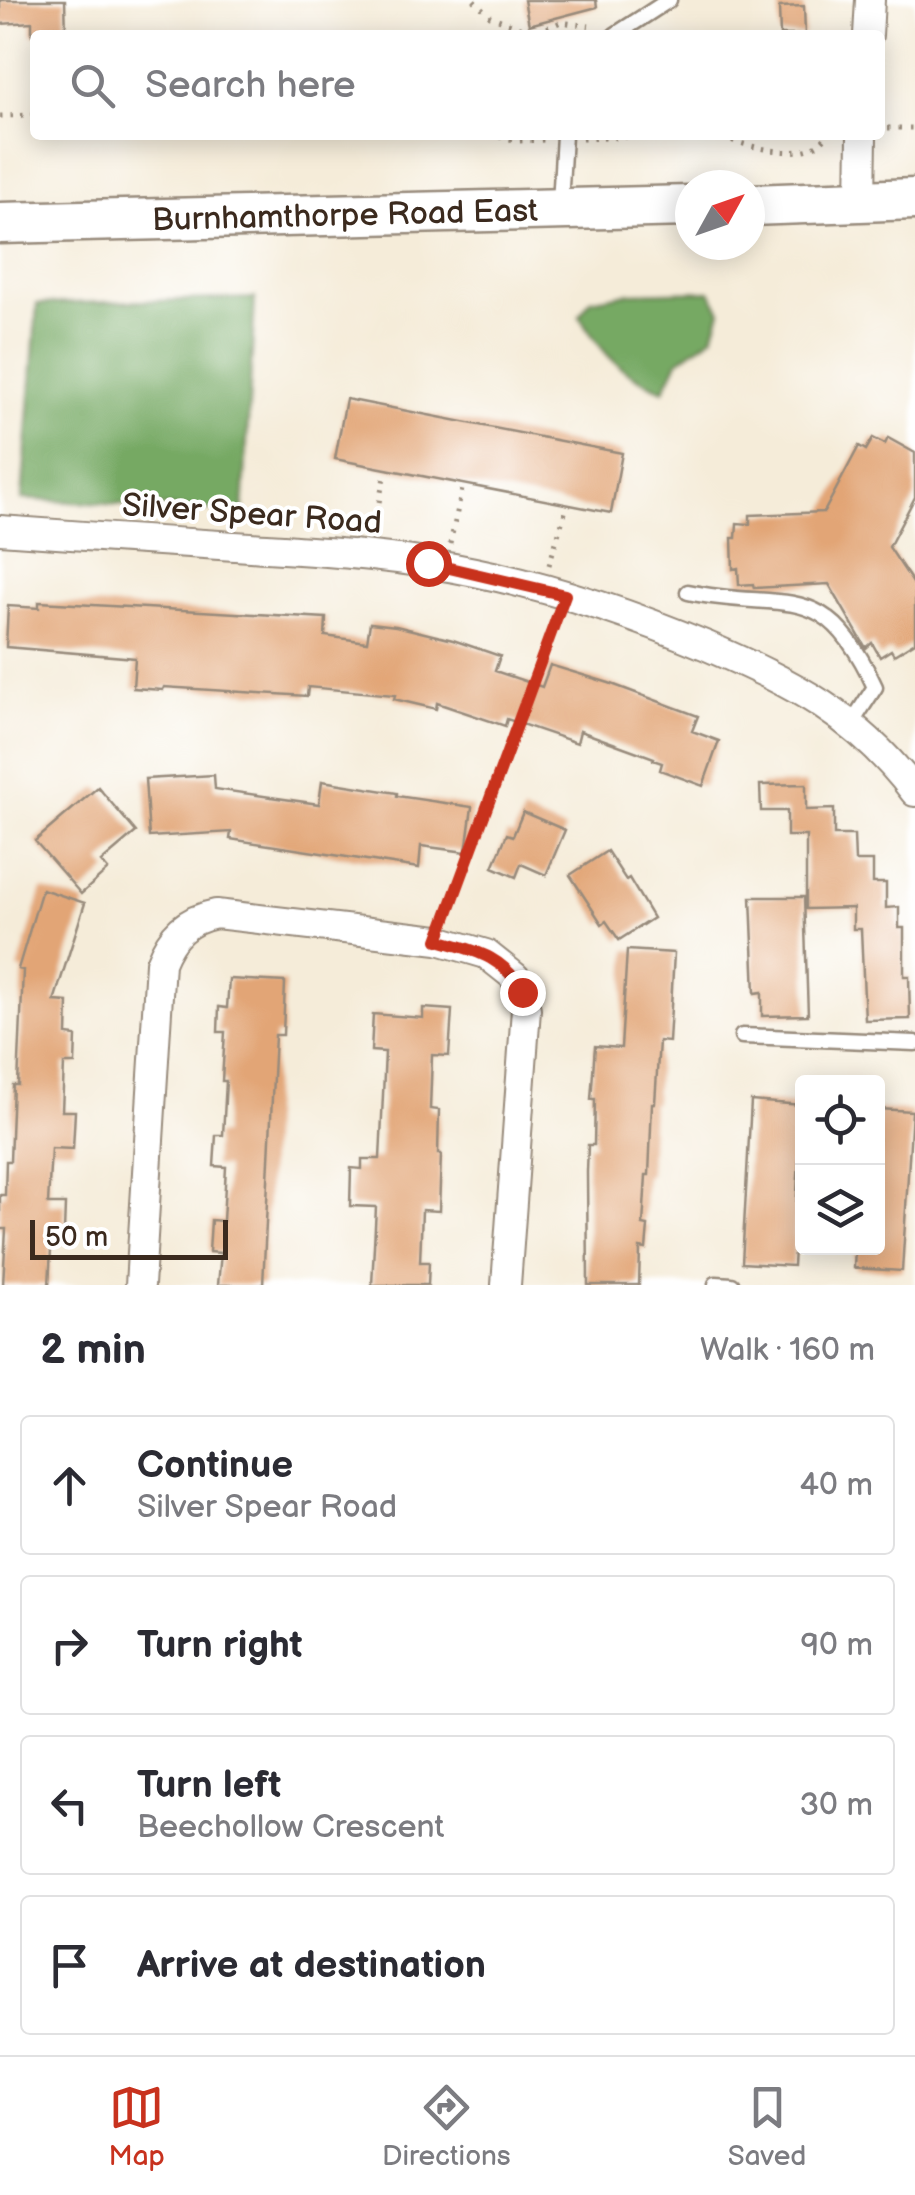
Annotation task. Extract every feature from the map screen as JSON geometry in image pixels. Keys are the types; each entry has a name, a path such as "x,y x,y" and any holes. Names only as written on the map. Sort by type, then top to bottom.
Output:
{"main road":[{"path":"765,205 915,200"},
{"name":"Burnhamthorpe Road East","path":"0,223 675,206"}],"street":[{"path":"868,30 870,0"},
{"path":"862,140 862,202"},
{"name":"Silver Spear Road","path":"0,530 368,556 446,566 553,591 678,634 814,697 851,724 897,768 915,792"},
{"path":"140,1285 160,963 168,942 182,928 216,914 438,940 486,954 515,976 526,1009 506,1285"}],"lane":[{"path":"620,30 645,7 669,0"},
{"path":"560,210 564,140"},
{"path":"688,592 746,601 792,601 818,610 835,623 859,652 875,687 851,724"},
{"path":"742,1036 915,1044"}],"path":[{"path":"474,0 490,16 529,30"},
{"path":"540,30 561,22 589,26"},
{"path":"0,116 30,115"},
{"path":"885,129 915,128"},
{"path":"523,140 530,141"},
{"path":"730,140 767,150 804,151 824,140"},
{"path":"368,556 384,472"},
{"path":"446,566 463,485"},
{"path":"438,940 553,591 567,506"}],"green space":[{"path":"710,291 721,311 713,336 678,361 664,390 614,361 579,316 591,300 628,293"},
{"path":"255,298 243,512 22,499 37,304"}],"building":[{"path":"0,0 65,0 66,30 32,30 32,22 0,24"},
{"path":"524,0 596,0 597,7 529,25"},
{"path":"804,6 805,30 780,30 779,7"},
{"path":"346,399 622,453 611,513 335,459"},
{"path":"873,438 885,444 888,438 915,453 915,497 889,547 915,586 915,642 894,655 891,650 880,657 872,643 866,648 829,584 754,588 753,584 739,585 738,568 733,569 732,538 736,538 737,523 750,524 750,515 824,512 859,446 866,450"},
{"path":"39,602 326,618 325,636 367,642 370,623 396,626 500,656 495,671 542,687 550,665 609,683 698,716 692,731 719,741 703,786 660,770 662,763 654,758 580,731 577,743 507,719 505,726 437,703 436,709 394,699 395,695 308,687 307,696 133,688 135,658 6,647 8,606 39,608"},
{"path":"214,775 215,789 319,804 322,781 472,807 466,852 421,846 419,868 230,839 231,832 149,837 145,779"},
{"path":"806,784 806,810 834,809 834,835 854,835 855,861 873,861 873,883 886,883 886,908 899,907 899,928 904,928 904,976 909,976 910,1019 865,1020 861,929 853,929 853,908 806,909 806,836 787,836 787,811 761,811 760,785"},
{"path":"98,787 136,832 101,862 108,870 81,894 35,841"},
{"path":"523,812 565,830 546,875 521,864 516,877 493,867 507,834 513,836"},
{"path":"607,851 653,918 619,940 606,921 602,924 570,875"},
{"path":"42,889 85,903 54,1001 68,1002 67,1035 76,1036 75,1064 64,1064 62,1111 75,1111 73,1149 51,1148 48,1204 65,1204 64,1232 52,1232 49,1285 3,1285 6,1229 0,1229 0,1195 5,1195 6,1161 10,1161 13,1085 18,1085 23,970 18,969"},
{"path":"751,897 804,897 808,1015 762,1016 762,992 755,993"},
{"path":"627,950 674,953 669,1042 659,1041 652,1103 643,1225 648,1226 646,1249 640,1248 639,1285 588,1285 587,1172 588,1145 594,1145 595,1099 591,1099 595,1046 621,1048"},
{"path":"229,979 285,982 283,1035 275,1035 263,1285 218,1285 221,1253 209,1252 211,1220 223,1221 226,1167 214,1166 216,1135 223,1135 226,1081 222,1081 225,1032 218,1032 219,1007 227,1008"},
{"path":"423,1008 452,1010 449,1056 432,1055 430,1109 439,1110 441,1154 439,1211 422,1210 420,1262 429,1262 428,1285 372,1285 376,1207 350,1206 351,1168 362,1169 362,1159 380,1159 385,1052 371,1051 373,1014 423,1018"},
{"path":"751,1101 795,1104 793,1266 742,1263"},
{"path":"885,1109 912,1111 902,1271 854,1268 855,1255 885,1255"}],"route":[{"path":"428,563 565,595 438,940 486,954 515,976 522,992"}]}
